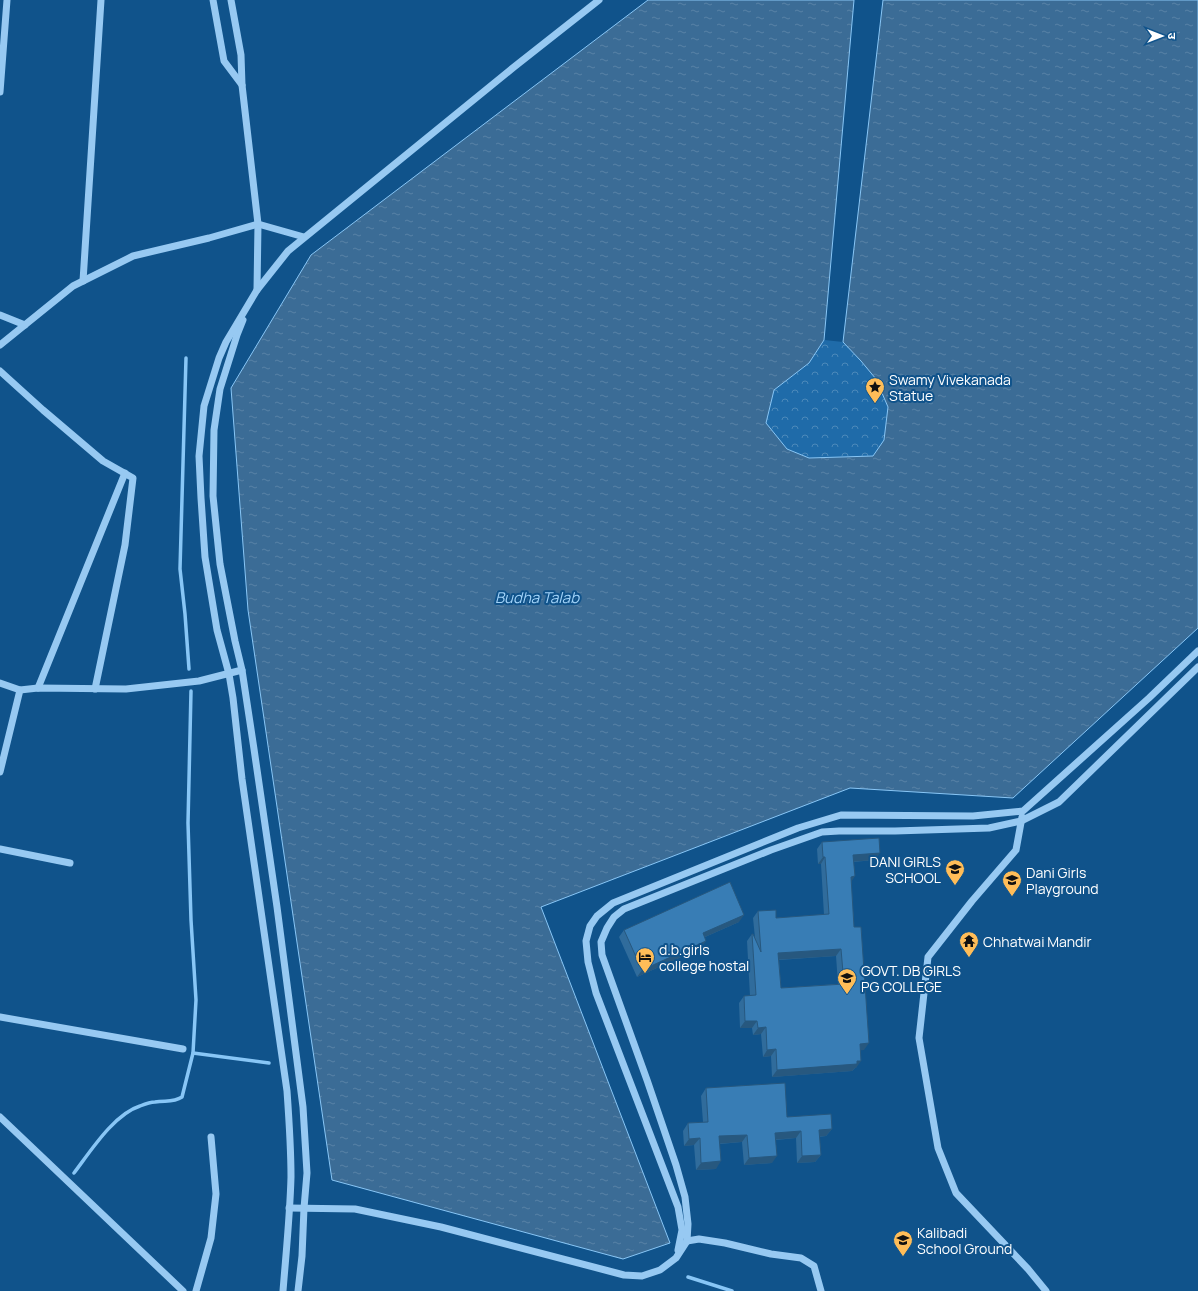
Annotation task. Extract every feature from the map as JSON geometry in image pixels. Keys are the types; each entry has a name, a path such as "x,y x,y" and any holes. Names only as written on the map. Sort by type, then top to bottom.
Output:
{"street":[{"path":"0,92 7,0"},
{"path":"83,281 101,0"},
{"path":"213,0 224,61 242,85"},
{"path":"231,0 242,55 242,85 258,224 257,290"},
{"path":"283,1291 291,1177 287,1091 242,779 233,698 229,674 217,630 205,557 199,456 204,406 219,358 226,342 257,290 288,251 599,0"},
{"path":"0,345 73,286 133,256 209,238 258,224 304,237"},
{"path":"251,301 237,335 220,388 214,430 213,496 220,564 242,670 277,907 303,1107 307,1173 302,1256 298,1291"},
{"path":"0,315 25,325"},
{"path":"0,371 42,410 103,461 133,478 125,545 95,689"},
{"path":"38,688 125,473"},
{"path":"676,1258 682,1230 678,1207 596,993 588,962 586,941 590,926 597,916 613,903 654,886 798,828 841,815 973,816 1023,811 1149,698 1198,651"},
{"path":"289,1208 355,1209 441,1227 624,1276 642,1276 660,1270 676,1258 687,1240 688,1224 685,1197 647,1080 602,955 601,942 606,928 614,917 624,909 771,850 822,832 989,828 1021,821 1059,802 1198,667"},
{"path":"0,683 20,690 38,688 126,689 199,681 242,670"},
{"path":"0,772 20,690"},
{"path":"1023,811 1016,850 972,900 928,957 919,1038 938,1148 956,1193 1028,1269 1046,1291"},
{"path":"0,849 70,862"},
{"path":"0,1017 183,1049"},
{"path":"0,1117 184,1291"},
{"path":"196,1291 211,1238 216,1194 211,1137"},
{"path":"687,1240 699,1239 726,1243 771,1254 801,1258 814,1266 821,1291"}],"green space":[{"path":"824,340 843,342 876,379 888,407 884,440 873,456 809,458 787,449 766,423 774,390 809,363"}],"water":[{"name":"Budha Talab","path":"648,0 854,0 824,340 809,363 774,390 766,423 787,449 809,458 873,456 884,440 888,407 876,379 843,342 883,0 1198,0 1198,628 1013,798 850,788 541,907 670,1243 623,1259 332,1180 248,610 231,388 311,255"}],"building":[{"path":"879,838 880,853 853,855 855,876 851,877 854,927 861,927 869,1043 860,1044 861,1061 857,1061 857,1064 777,1070 776,1049 767,1050 766,1027 758,1028 757,1021 745,1021 744,996 756,995 752,934 761,952 758,911 776,910 776,918 829,914 825,857 823,857 822,842","holes":["841,949 844,984 781,988 778,953"]},
{"path":"730,882 744,915 703,933 706,941 642,970 624,930"},
{"path":"785,1083 787,1117 831,1114 832,1129 819,1130 821,1155 802,1156 801,1131 775,1133 777,1156 749,1158 747,1135 719,1136 721,1161 701,1163 700,1138 689,1139 688,1123 708,1122 706,1088"}],"waterway":[{"path":"186,358 180,569 189,669"},
{"path":"74,1173 103,1135 112,1125 130,1110 153,1102 172,1101 182,1097 193,1053 196,1000 191,920 188,823 191,691"},
{"path":"193,1053 269,1063"},
{"path":"688,1277 732,1291"}],"place":[{"name":"Swamy Vivekanada Statue","path":"875,404"},
{"name":"DANI GIRLS SCHOOL","path":"955,886"},
{"name":"Dani Girls Playground","path":"1012,897"},
{"name":"Chhatwai Mandir","path":"969,958"},
{"name":"d.b.girls college hostal","path":"645,974"},
{"name":"GOVT. DB GIRLS PG COLLEGE","path":"847,995"},
{"name":"Kalibadi School Ground","path":"903,1257"}]}
